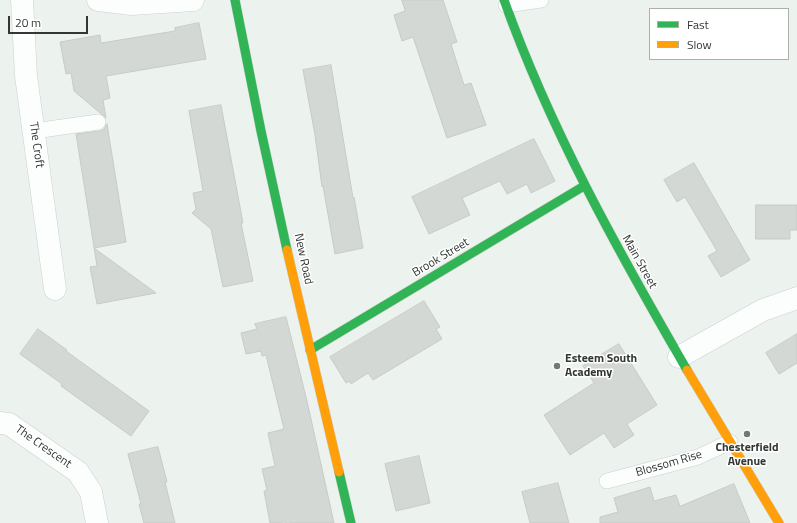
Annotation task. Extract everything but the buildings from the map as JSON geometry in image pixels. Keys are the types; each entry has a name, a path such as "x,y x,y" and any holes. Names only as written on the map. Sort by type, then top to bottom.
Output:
{"street":[{"name":"The Croft","path":"22,0 26,76 55,289"},
{"path":"98,0 132,4 193,0"},
{"name":"New Road","path":"235,0 310,350 351,523"},
{"name":"Main Street","path":"505,2 540,94 584,186 679,357 779,523"},
{"name":"Brook Street","path":"310,350 584,186"},
{"path":"679,357 763,310 797,298"},
{"name":"The Crescent","path":"0,423 9,424 78,472 91,492 97,523"}],"lane":[{"path":"505,2 542,0"},
{"path":"34,131 98,122"},
{"name":"Blossom Rise","path":"607,481 698,457 730,442"}],"path":[{"path":"282,523 348,509"}],"traffic: fast":[{"path":"235,0 261,131 287,250"},
{"path":"504,0 522,49 564,143 635,280 687,370"},
{"path":"310,350 584,186"},
{"path":"339,472 351,523"}],"traffic: slow":[{"path":"287,250 339,472"},
{"path":"687,370 779,523"}],"place":[{"name":"Esteem South Academy","path":"557,366"},
{"name":"Chesterfield Avenue","path":"747,434"}]}
